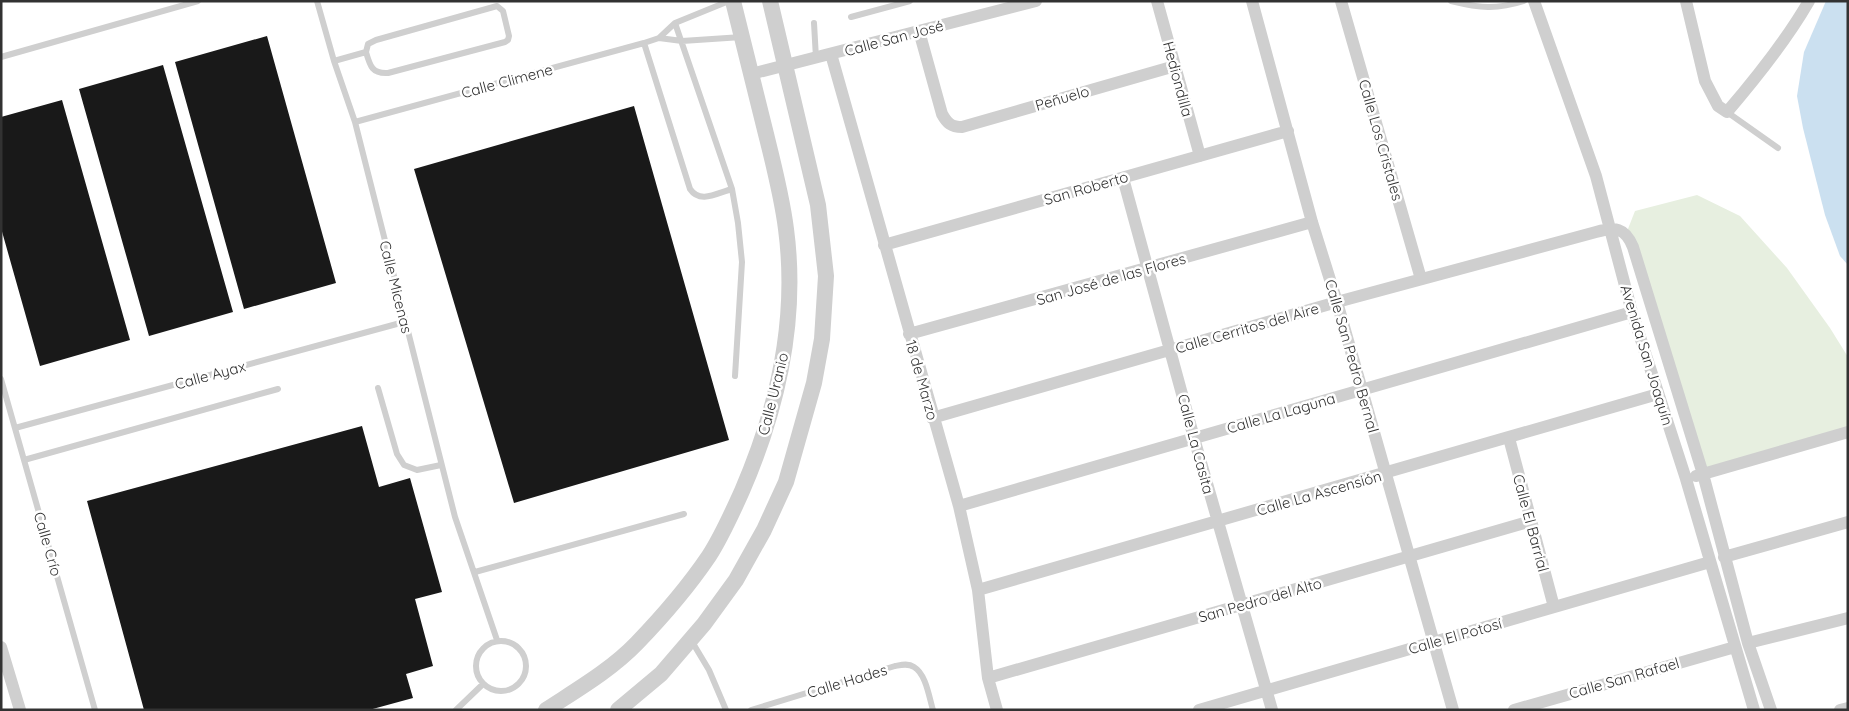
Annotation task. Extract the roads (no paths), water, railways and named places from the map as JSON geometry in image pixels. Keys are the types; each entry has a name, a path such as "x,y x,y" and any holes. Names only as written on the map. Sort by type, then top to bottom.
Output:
{"street":[{"name":"Calle Uranio","path":"546,710 595,678 636,644 679,596 710,555 735,507 757,457 778,389 787,337 789,278 786,230 778,186 733,1"},
{"path":"620,709 661,674 736,580 764,530 782,490 814,383 822,339 826,276 818,205 770,1"},
{"name":"Calle San José","path":"751,74 1036,1"},
{"name":"Hediondilla","path":"1157,1 1200,156"},
{"name":"Calle San Pedro Bernal","path":"1252,1 1312,222 1337,302 1453,710"},
{"name":"Calle Los Cristales","path":"1341,1 1421,278"},
{"name":"Avenida San Joaquín","path":"1534,1 1614,229 1632,312 1686,478 1754,710"},
{"path":"1686,1 1705,82 1718,106 1727,112 1761,72 1809,1"},
{"name":"Peñuelo","path":"919,31 942,114 950,125 962,126 1175,66"},
{"name":"18 de Marzo","path":"831,54 958,506 978,590 988,678 997,710"},
{"name":"San Roberto","path":"884,244 1288,132"},
{"name":"Calle La Casita","path":"1123,178 1217,522 1272,710"},
{"name":"San José de las Flores","path":"909,334 1312,222"},
{"name":"Calle Cerritos del Aire","path":"932,418 1421,278 1614,229"},
{"name":"Avenida San Joaquín","path":"1614,229 1630,239 1633,247 1703,474 1748,643 1770,710"},
{"name":"Calle La Laguna","path":"958,506 1632,312"},
{"name":"Calle La Ascensión","path":"978,590 1658,394"},
{"path":"1686,478 1848,432"},
{"name":"Calle El Barrial","path":"1509,438 1554,608"},
{"name":"San Pedro del Alto","path":"988,678 1531,521"},
{"path":"1724,557 1848,522"},
{"name":"Calle El Potosí","path":"1199,710 1710,562"},
{"path":"1748,643 1848,618"},
{"path":"1,647 20,710"},
{"name":"Calle San Rafael","path":"1514,710 1735,647"},
{"path":"1840,710 1848,708"}],"lane":[{"path":"1,57 198,1"},
{"name":"Calle Micenas","path":"317,1 334,61 355,122 404,322 455,517 497,640"},
{"name":"Calle Climene","path":"355,122 644,43 659,38 676,23 729,1"},
{"path":"851,17 910,1"},
{"path":"1452,1 1484,7 1502,8 1524,1"},
{"path":"497,6 503,11 509,36 505,42 388,73 376,72 372,69 366,52 368,44 376,40 497,6"},
{"path":"676,23 732,189 742,262 735,376"},
{"path":"814,23 816,58"},
{"name":"Calle Climene","path":"659,38 682,41 742,37"},
{"path":"644,43 693,194 702,198 732,189"},
{"path":"334,61 366,52"},
{"path":"1727,112 1778,148"},
{"name":"Calle Ayax","path":"15,428 404,322"},
{"name":"Calle Crío","path":"1,379 95,710"},
{"path":"378,388 397,454 404,465 417,470 442,465"},
{"path":"24,460 278,390"},
{"path":"475,572 684,514"},
{"path":"690,639 709,670 726,710"},
{"path":"497,640 505,640 519,647 526,661 527,670 520,684 506,691 498,691 483,684 476,670 476,662 483,648 497,640"},
{"name":"Calle Hades","path":"751,710 895,666 908,664 914,666 924,680 932,710"},
{"path":"456,710 483,684"}],"water":[{"path":"1826,1 1848,1 1848,265 1840,256 1825,215 1797,96 1804,52"}]}
